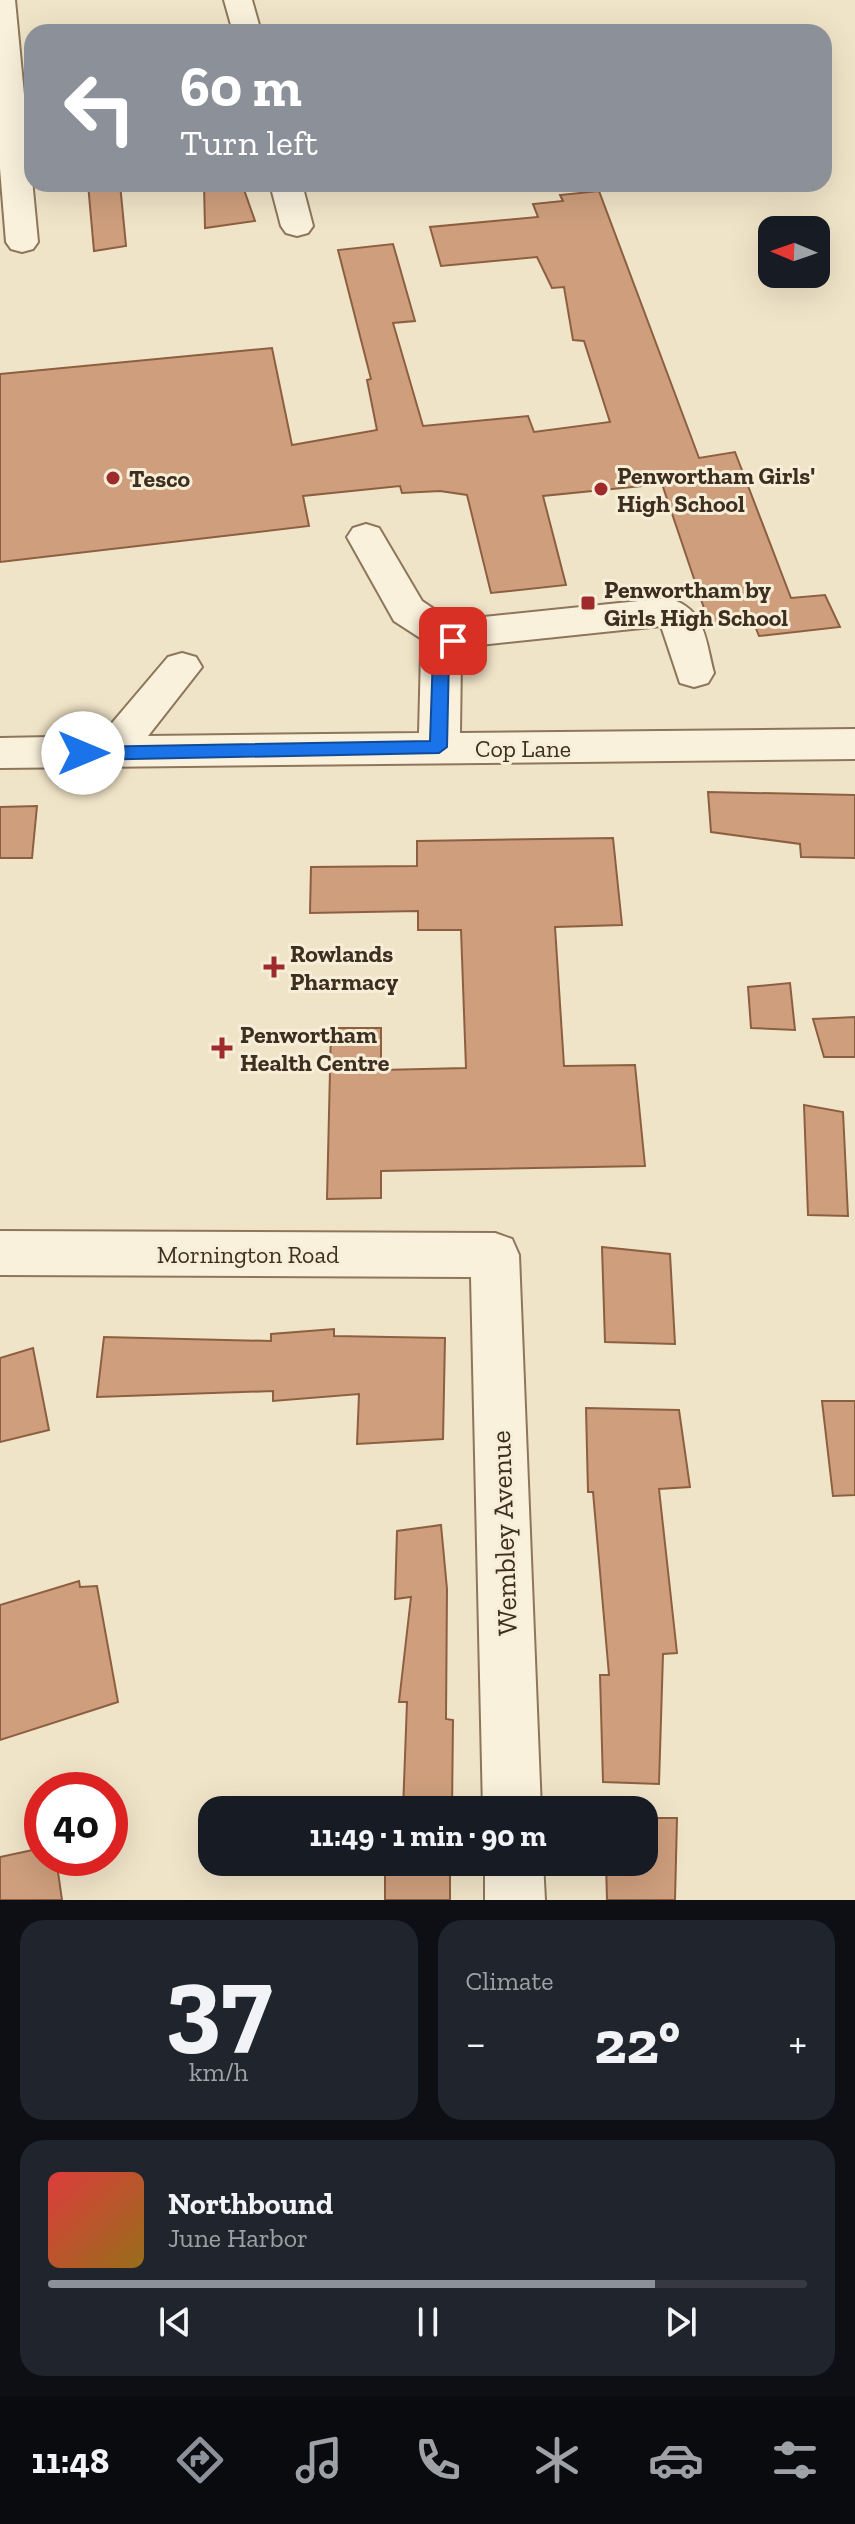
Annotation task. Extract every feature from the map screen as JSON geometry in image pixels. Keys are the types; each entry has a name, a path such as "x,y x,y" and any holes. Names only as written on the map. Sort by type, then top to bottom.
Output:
{"street":[{"path":"1,0 22,242"},
{"path":"238,0 245,24"},
{"path":"288,192 297,226"},
{"path":"366,537 408,611 453,641"},
{"path":"439,747 441,654 453,641 474,632 668,612 680,620 694,673"},
{"path":"111,753 182,667"},
{"name":"Cop Lane","path":"0,753 855,744"},
{"name":"Mornington Road","path":"0,1253 495,1255"},
{"name":"Wembley Avenue","path":"495,1255 512,1796"},
{"path":"514,1876 515,1900"}],"building":[{"path":"89,192 121,192 126,246 94,251"},
{"path":"204,192 245,192 255,221 205,228"},
{"path":"599,192 699,458 735,452 791,598 825,595 840,627 759,636 753,621 710,626 662,484 543,496 566,585 491,593 467,495 440,491 402,493 400,486 303,496 309,526 0,562 0,374 272,348 292,445 377,430 367,380 371,379 338,250 393,244 415,321 393,323 423,426 528,416 534,432 610,422 584,341 573,340 564,287 552,288 537,257 441,266 430,227 538,217 533,204 563,201 560,195"},
{"path":"708,792 855,795 855,858 801,857 800,844 711,832"},
{"path":"37,806 32,858 0,858 0,807"},
{"path":"613,838 622,925 555,927 564,1066 635,1065 645,1166 381,1171 381,1198 327,1199 331,1028 381,1028 381,1070 466,1068 461,930 418,930 418,911 310,913 311,867 417,866 417,841"},
{"path":"790,983 795,1030 751,1028 748,987"},
{"path":"855,1017 855,1057 824,1057 813,1019"},
{"path":"804,1105 843,1112 848,1216 808,1215"},
{"path":"602,1247 670,1254 675,1344 605,1342"},
{"path":"334,1329 334,1336 445,1338 443,1439 357,1444 359,1394 273,1401 273,1391 97,1397 104,1337 271,1341 271,1334"},
{"path":"33,1348 49,1430 0,1442 0,1358"},
{"path":"822,1401 855,1401 855,1495 833,1496"},
{"path":"586,1408 679,1410 690,1487 659,1489 677,1653 663,1654 659,1784 603,1782 600,1675 609,1675 593,1492 588,1492"},
{"path":"441,1525 447,1589 446,1719 453,1720 452,1796 404,1796 407,1702 399,1702 411,1597 395,1599 397,1531"},
{"path":"79,1581 80,1587 97,1586 118,1702 0,1740 0,1605"},
{"path":"658,1818 677,1818 675,1900 607,1900 606,1876 658,1876"},
{"path":"24,1852 24,1876 59,1876 62,1900 0,1900 0,1857"},
{"path":"385,1876 450,1876 450,1900 385,1900"}],"place":[{"name":"Tesco","path":"113,478"},
{"name":"Penwortham Girls' High School","path":"601,489"},
{"name":"Penwortham by Girls High School","path":"588,603"},
{"name":"Rowlands Pharmacy","path":"274,967"},
{"name":"Penwortham Health Centre","path":"222,1048"}],"route":[{"path":"83,753 439,747 441,654 453,641"}]}
